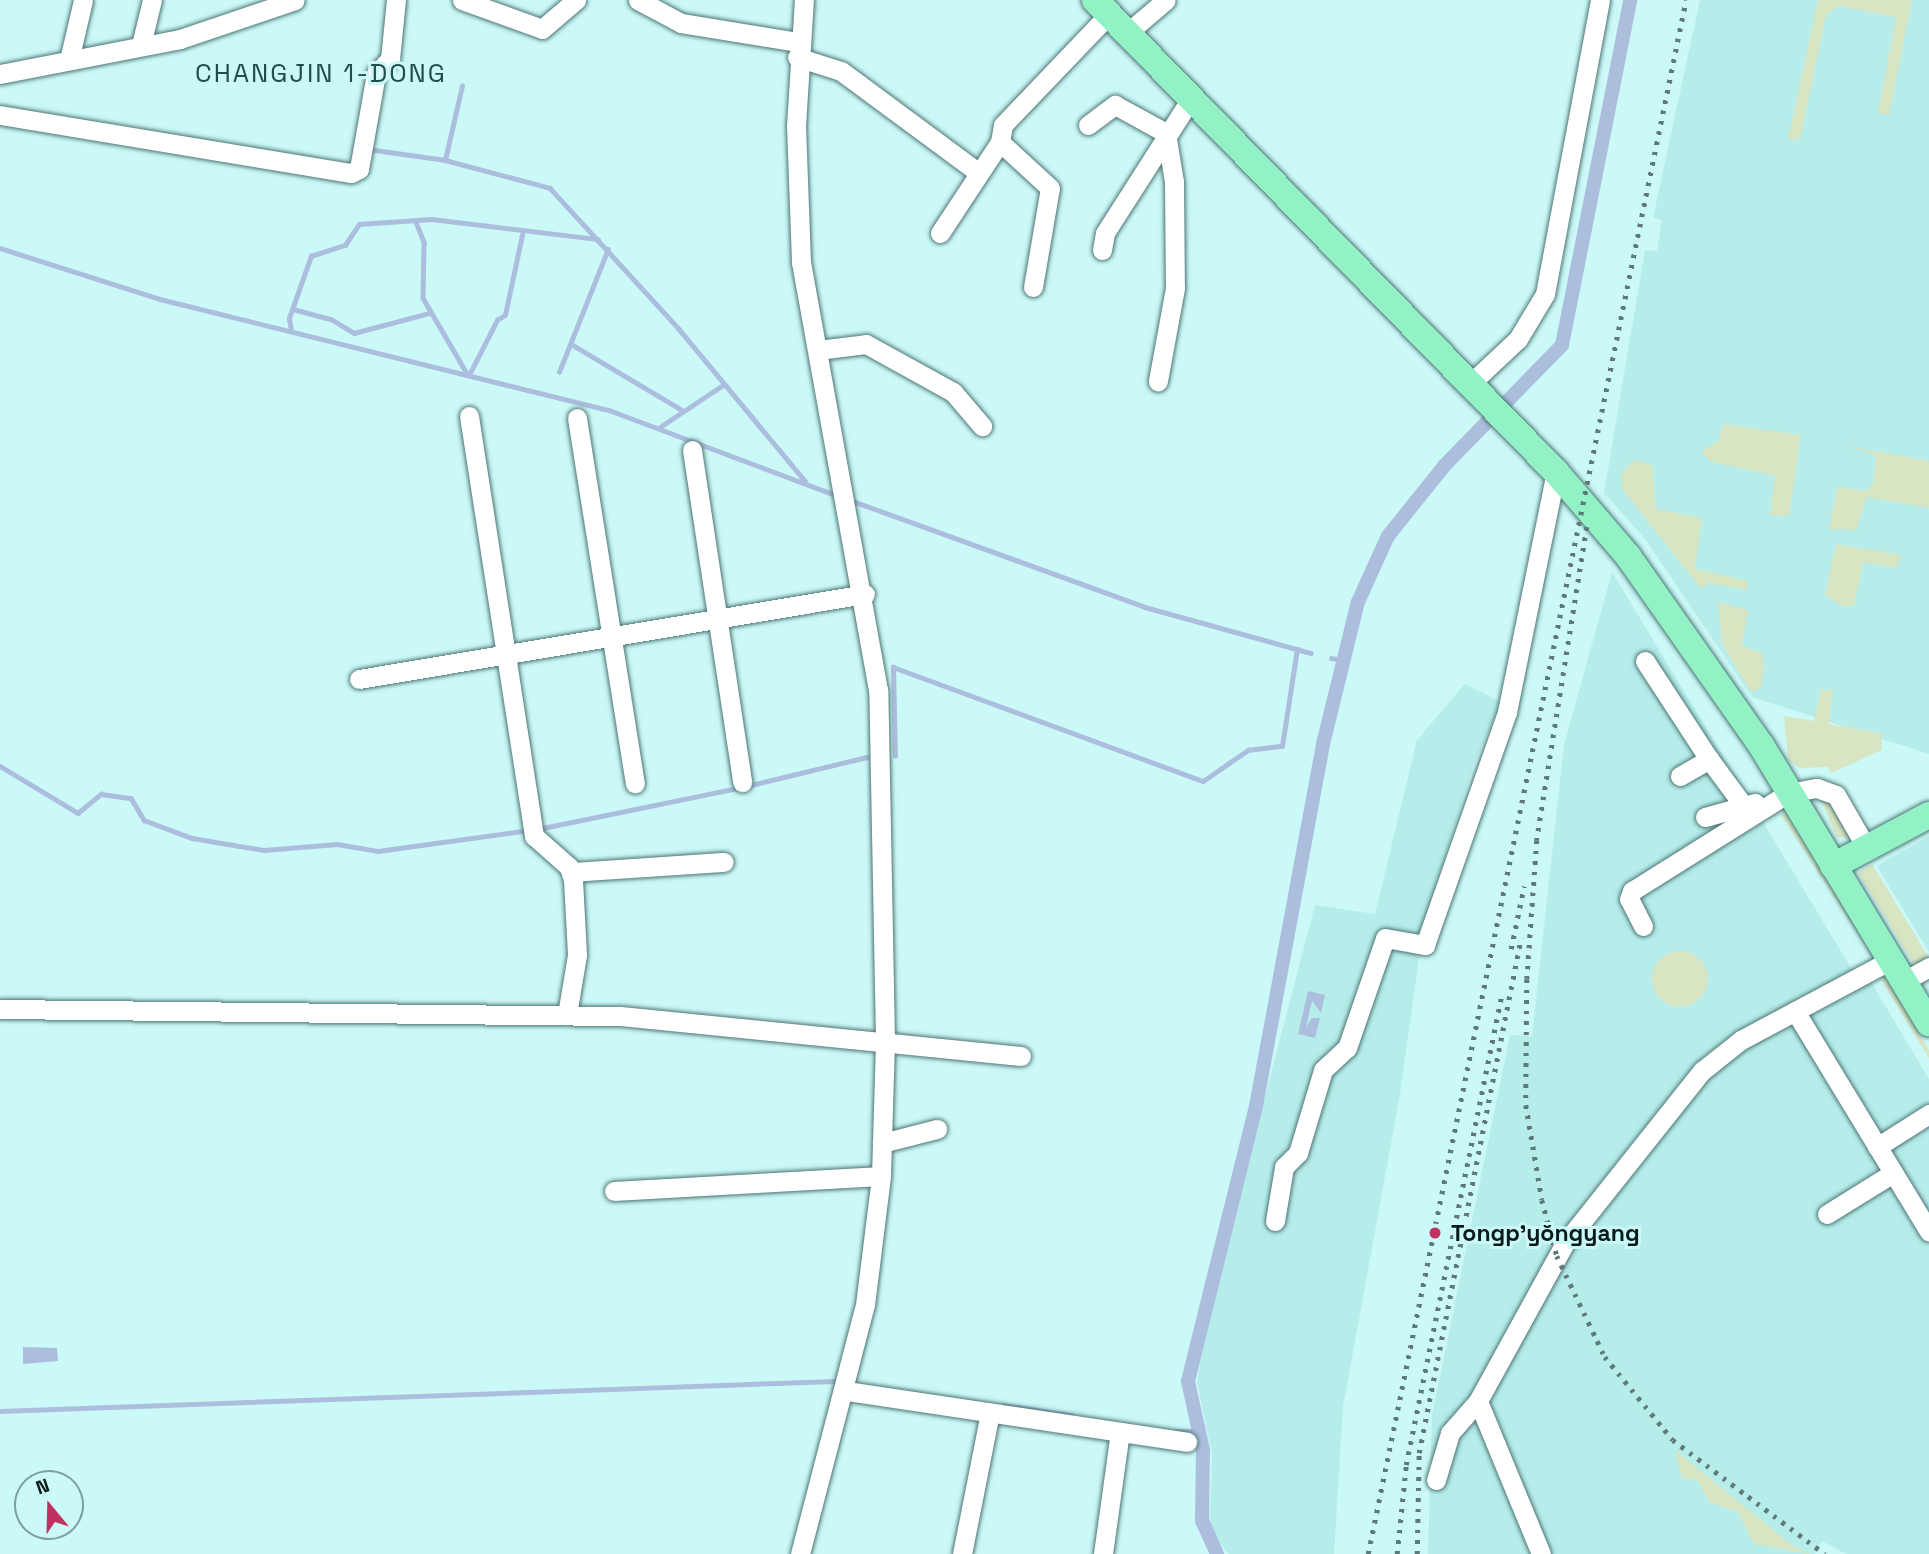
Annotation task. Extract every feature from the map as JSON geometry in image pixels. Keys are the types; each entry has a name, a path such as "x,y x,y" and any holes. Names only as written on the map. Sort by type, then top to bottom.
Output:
{"main road":[{"path":"1110,16 1556,472 1673,614 1779,797 1833,866 1929,1023"},
{"path":"1833,866 1929,815"}],"street":[{"path":"70,56 83,0"},
{"path":"141,45 152,0"},
{"path":"0,74 70,56 141,45 250,8 295,0"},
{"path":"0,115 351,173 359,169 376,74 390,58 396,0"},
{"path":"462,0 542,29 576,0"},
{"path":"638,0 681,23 798,49 841,71 976,171"},
{"path":"800,1554 846,1391 865,1305 881,1177 885,1039 884,762 865,594 818,350 797,206 798,49 804,0"},
{"path":"940,233 976,171 1000,142 1003,125 1110,16 1166,0"},
{"path":"1476,392 1518,339 1545,294 1600,0"},
{"path":"1102,250 1105,233 1166,133 1190,100"},
{"path":"1088,125 1115,105 1166,133"},
{"path":"1158,381 1174,288 1174,182 1166,133"},
{"path":"1000,142 1050,188 1033,286"},
{"path":"818,350 866,344 953,392 982,426"},
{"path":"469,416 534,836 572,872 576,955 566,1014"},
{"path":"577,418 635,783"},
{"path":"692,450 742,782"},
{"path":"1275,1221 1284,1167 1298,1153 1323,1070 1347,1048 1385,938 1425,945 1507,712 1556,472"},
{"path":"359,679 865,594"},
{"path":"1645,661 1709,760 1743,805"},
{"path":"1680,776 1709,760"},
{"path":"1705,817 1817,788 1836,795 1866,847"},
{"path":"1643,926 1629,899 1632,891 1762,813 1779,797"},
{"path":"572,872 724,862"},
{"path":"1436,1480 1450,1433 1478,1401 1565,1243 1702,1071 1795,1011 1897,971 1929,967"},
{"path":"0,1009 566,1014 885,1039 1021,1056"},
{"path":"1795,1011 1929,1231"},
{"path":"1877,1147 1929,1114"},
{"path":"882,1143 937,1129"},
{"path":"1827,1214 1893,1173"},
{"path":"614,1191 881,1177"},
{"path":"846,1391 1187,1442"},
{"path":"1478,1401 1541,1554"},
{"path":"962,1554 990,1412"},
{"path":"1103,1554 1121,1432"}],"shaded area":[{"path":"1700,0 1929,0 1929,754 1752,697 1645,539 1604,493 1645,250 1657,251 1662,220 1653,218"},
{"path":"1612,572 1862,986 1871,982 1929,1079 1929,1554 1846,1554 1822,1541 1815,1554 1428,1554 1432,1415 1510,1035 1532,1036 1564,745"},
{"path":"1465,684 1501,702 1473,766 1423,929 1400,1094 1343,1407 1334,1554 1229,1554 1210,1531 1212,1454 1197,1382 1211,1303 1315,905 1375,914 1417,740"},
{"path":"1929,836 1929,952 1877,866"},
{"path":"1308,991 1325,995 1321,1013 1312,1001 1306,1027 1312,1018 1320,1018 1315,1038 1298,1034"},
{"path":"23,1347 57,1348 58,1361 23,1364"}],"green space":[{"path":"1818,0 1912,0 1889,115 1878,113 1896,17 1839,6 1826,15 1800,140 1788,139"},
{"path":"1724,424 1801,435 1789,516 1770,515 1775,476 1709,461 1702,451 1718,441"},
{"path":"1847,446 1929,461 1929,508 1867,497 1856,530 1829,529 1837,487 1867,491 1873,484 1876,455"},
{"path":"1634,460 1652,465 1656,509 1702,518 1695,569 1748,581 1747,590 1708,583 1701,589 1623,490 1621,474"},
{"path":"1836,544 1901,555 1897,568 1863,562 1854,606 1842,606 1825,595"},
{"path":"1718,602 1748,610 1742,646 1762,653 1764,669 1761,688 1751,692 1722,644"},
{"path":"1821,689 1833,691 1829,724 1881,733 1882,750 1831,773 1828,767 1800,768 1788,760 1784,716 1814,721"},
{"path":"1821,800 1832,802 1852,839 1837,837"},
{"path":"1785,813 1872,955 1781,815"},
{"path":"1872,864 1929,958 1915,966 1858,873"},
{"path":"1680,951 1691,953 1700,959 1706,968 1706,990 1700,999 1691,1005 1680,1007 1669,1005 1660,999 1654,990 1652,979 1654,968 1660,959 1669,953"},
{"path":"1884,975 1929,1050 1929,1058 1880,978"},
{"path":"1675,1450 1792,1545 1810,1554 1754,1544 1738,1512 1709,1502 1697,1480 1682,1478"}],"waterway":[{"path":"1217,1554 1202,1521 1203,1450 1188,1381 1256,1106 1323,744 1358,602 1388,536 1444,466 1562,345 1630,0"},
{"path":"445,160 462,86"},
{"path":"375,150 445,160 550,188 679,329 805,481"},
{"path":"291,331 289,318 311,256 345,245 359,224 432,219 598,239"},
{"path":"416,222 424,242 423,298 468,375"},
{"path":"469,375 497,320 505,315 522,235"},
{"path":"0,248 160,299 609,410 835,495"},
{"path":"559,372 608,249"},
{"path":"293,309 331,319 354,333 429,313"},
{"path":"571,344 684,411"},
{"path":"660,427 723,385"},
{"path":"850,500 1145,607 1311,653"},
{"path":"895,756 893,667 1203,781 1248,750 1282,746 1297,649"},
{"path":"1331,658 1343,660"},
{"path":"747,786 867,757"},
{"path":"0,766 78,813 101,794 131,798 144,820 192,838 264,850 337,844 378,851 529,830"},
{"path":"538,829 738,788"},
{"path":"0,1411 835,1381"},
{"path":"1003,1405 1071,1415"},
{"path":"1176,1431 1196,1431"}],"railway":[{"path":"1368,1554 1686,0"},
{"path":"1587,527 1537,840 1527,979 1526,1105 1542,1200 1557,1256 1605,1357 1673,1440 1825,1554"},
{"path":"1511,949 1524,886"},
{"path":"1417,1554 1419,1453 1521,938"},
{"path":"1397,1554 1406,1465 1502,994"}],"place":[{"name":"Tongp'yŏngyang","path":"1435,1233"}],"district":[{"name":"CHANGJIN 1-DONG","path":"321,74"}]}
